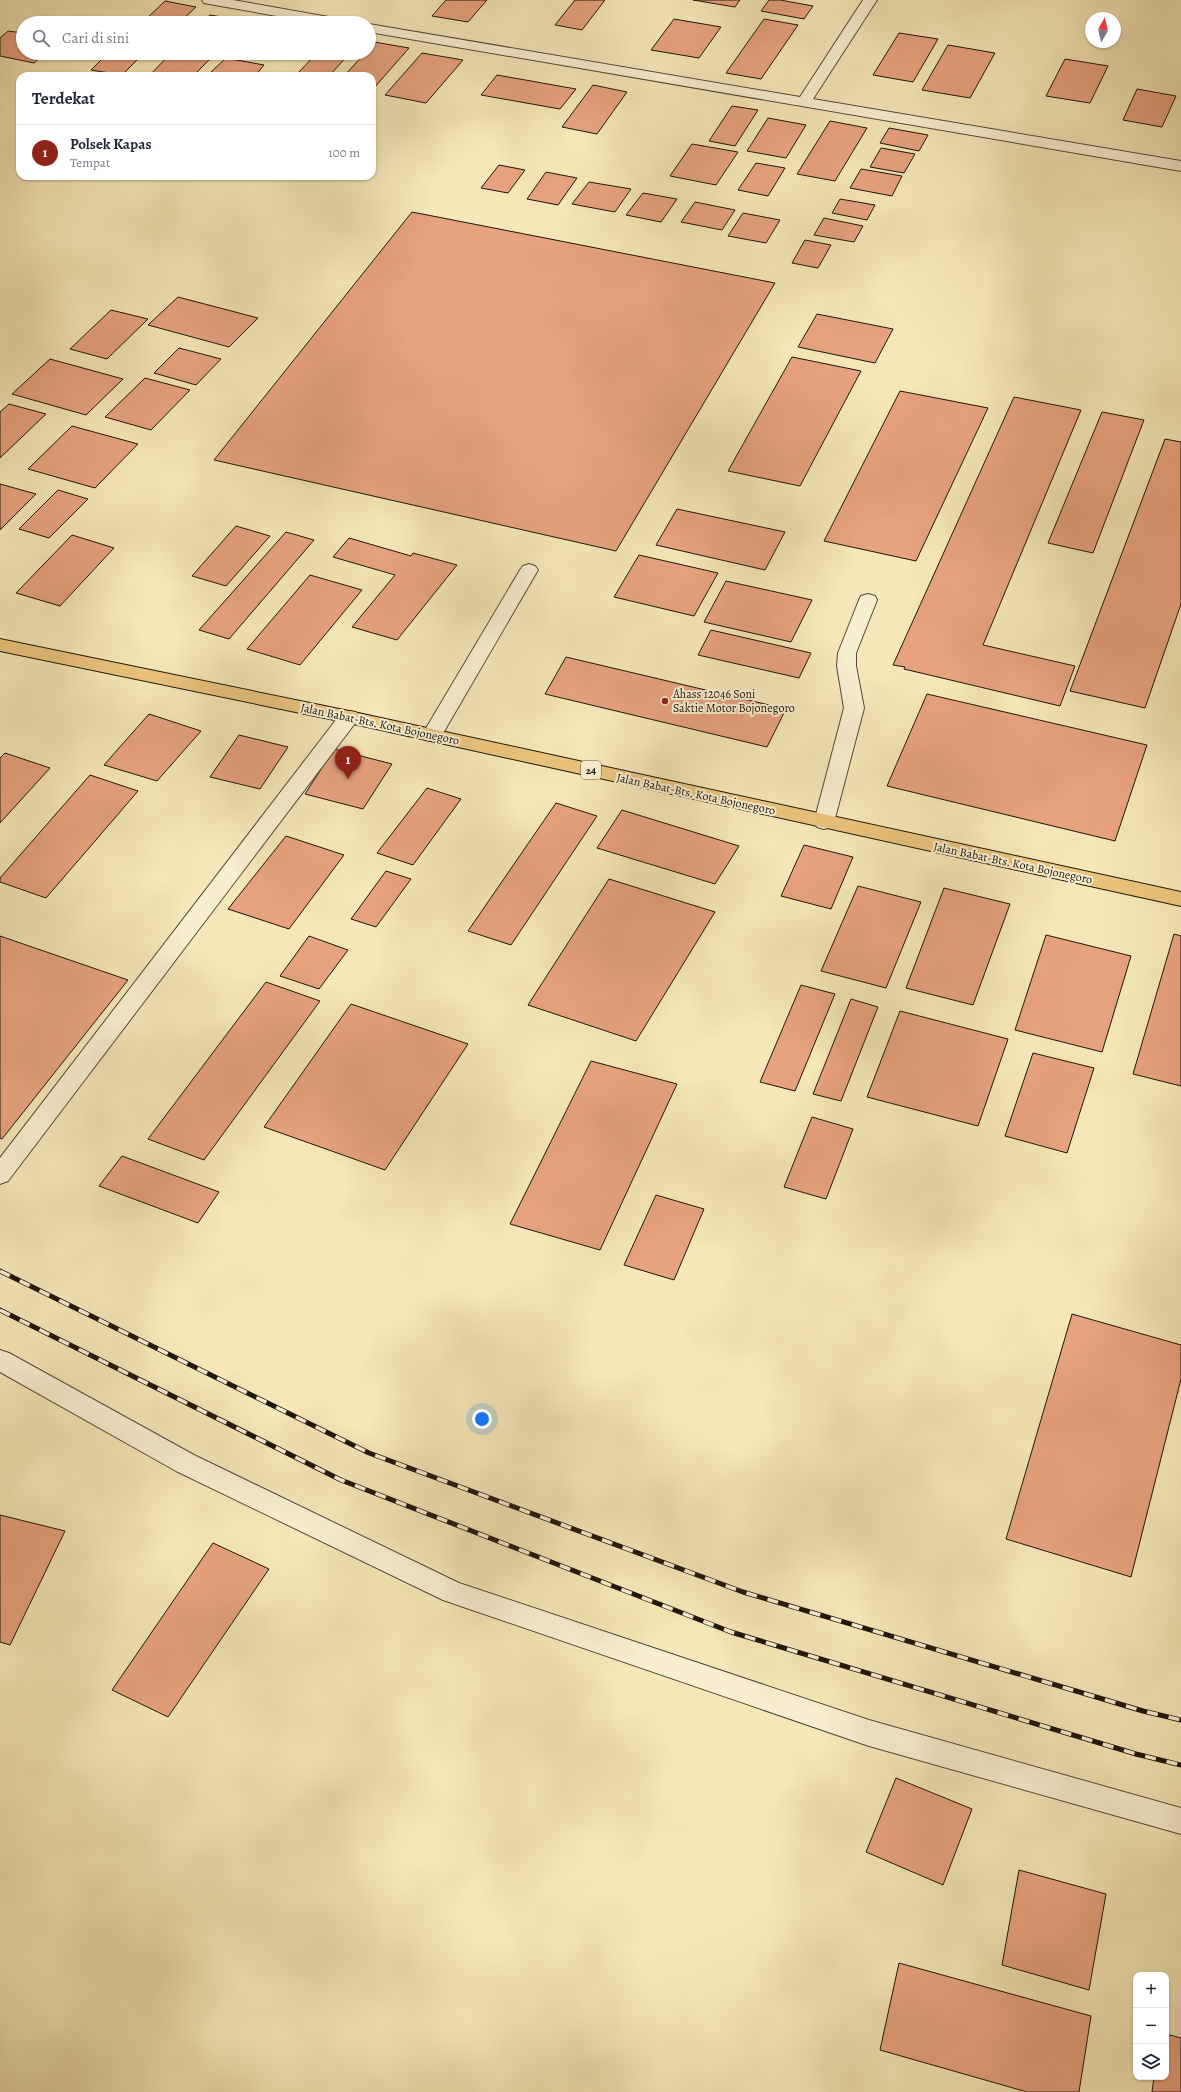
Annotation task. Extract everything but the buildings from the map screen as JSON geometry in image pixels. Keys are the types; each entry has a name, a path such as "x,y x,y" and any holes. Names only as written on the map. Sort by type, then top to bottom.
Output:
{"highway":[{"name":"Jalan Babat-Bts. Kota Bojonegoro","path":"0,645 349,717 1181,899"}],"street":[{"path":"209,0 300,16"},
{"path":"803,103 870,0"},
{"path":"376,29 803,103 1181,166"},
{"path":"432,735 529,570"},
{"path":"824,822 854,708 847,652 868,600"},
{"path":"0,1176 349,717"},
{"path":"0,1360 186,1463 452,1592 868,1733 1181,1821"}],"railway":[{"path":"0,1271 369,1453 743,1592 1143,1711 1181,1720"},
{"path":"0,1310 341,1480 731,1632 1136,1754 1181,1765"}],"place":[{"name":"Ahass 12046 Soni Saktie Motor Bojonegoro","path":"665,701"},
{"name":"Polsek Kapas","path":"348,779"}]}
